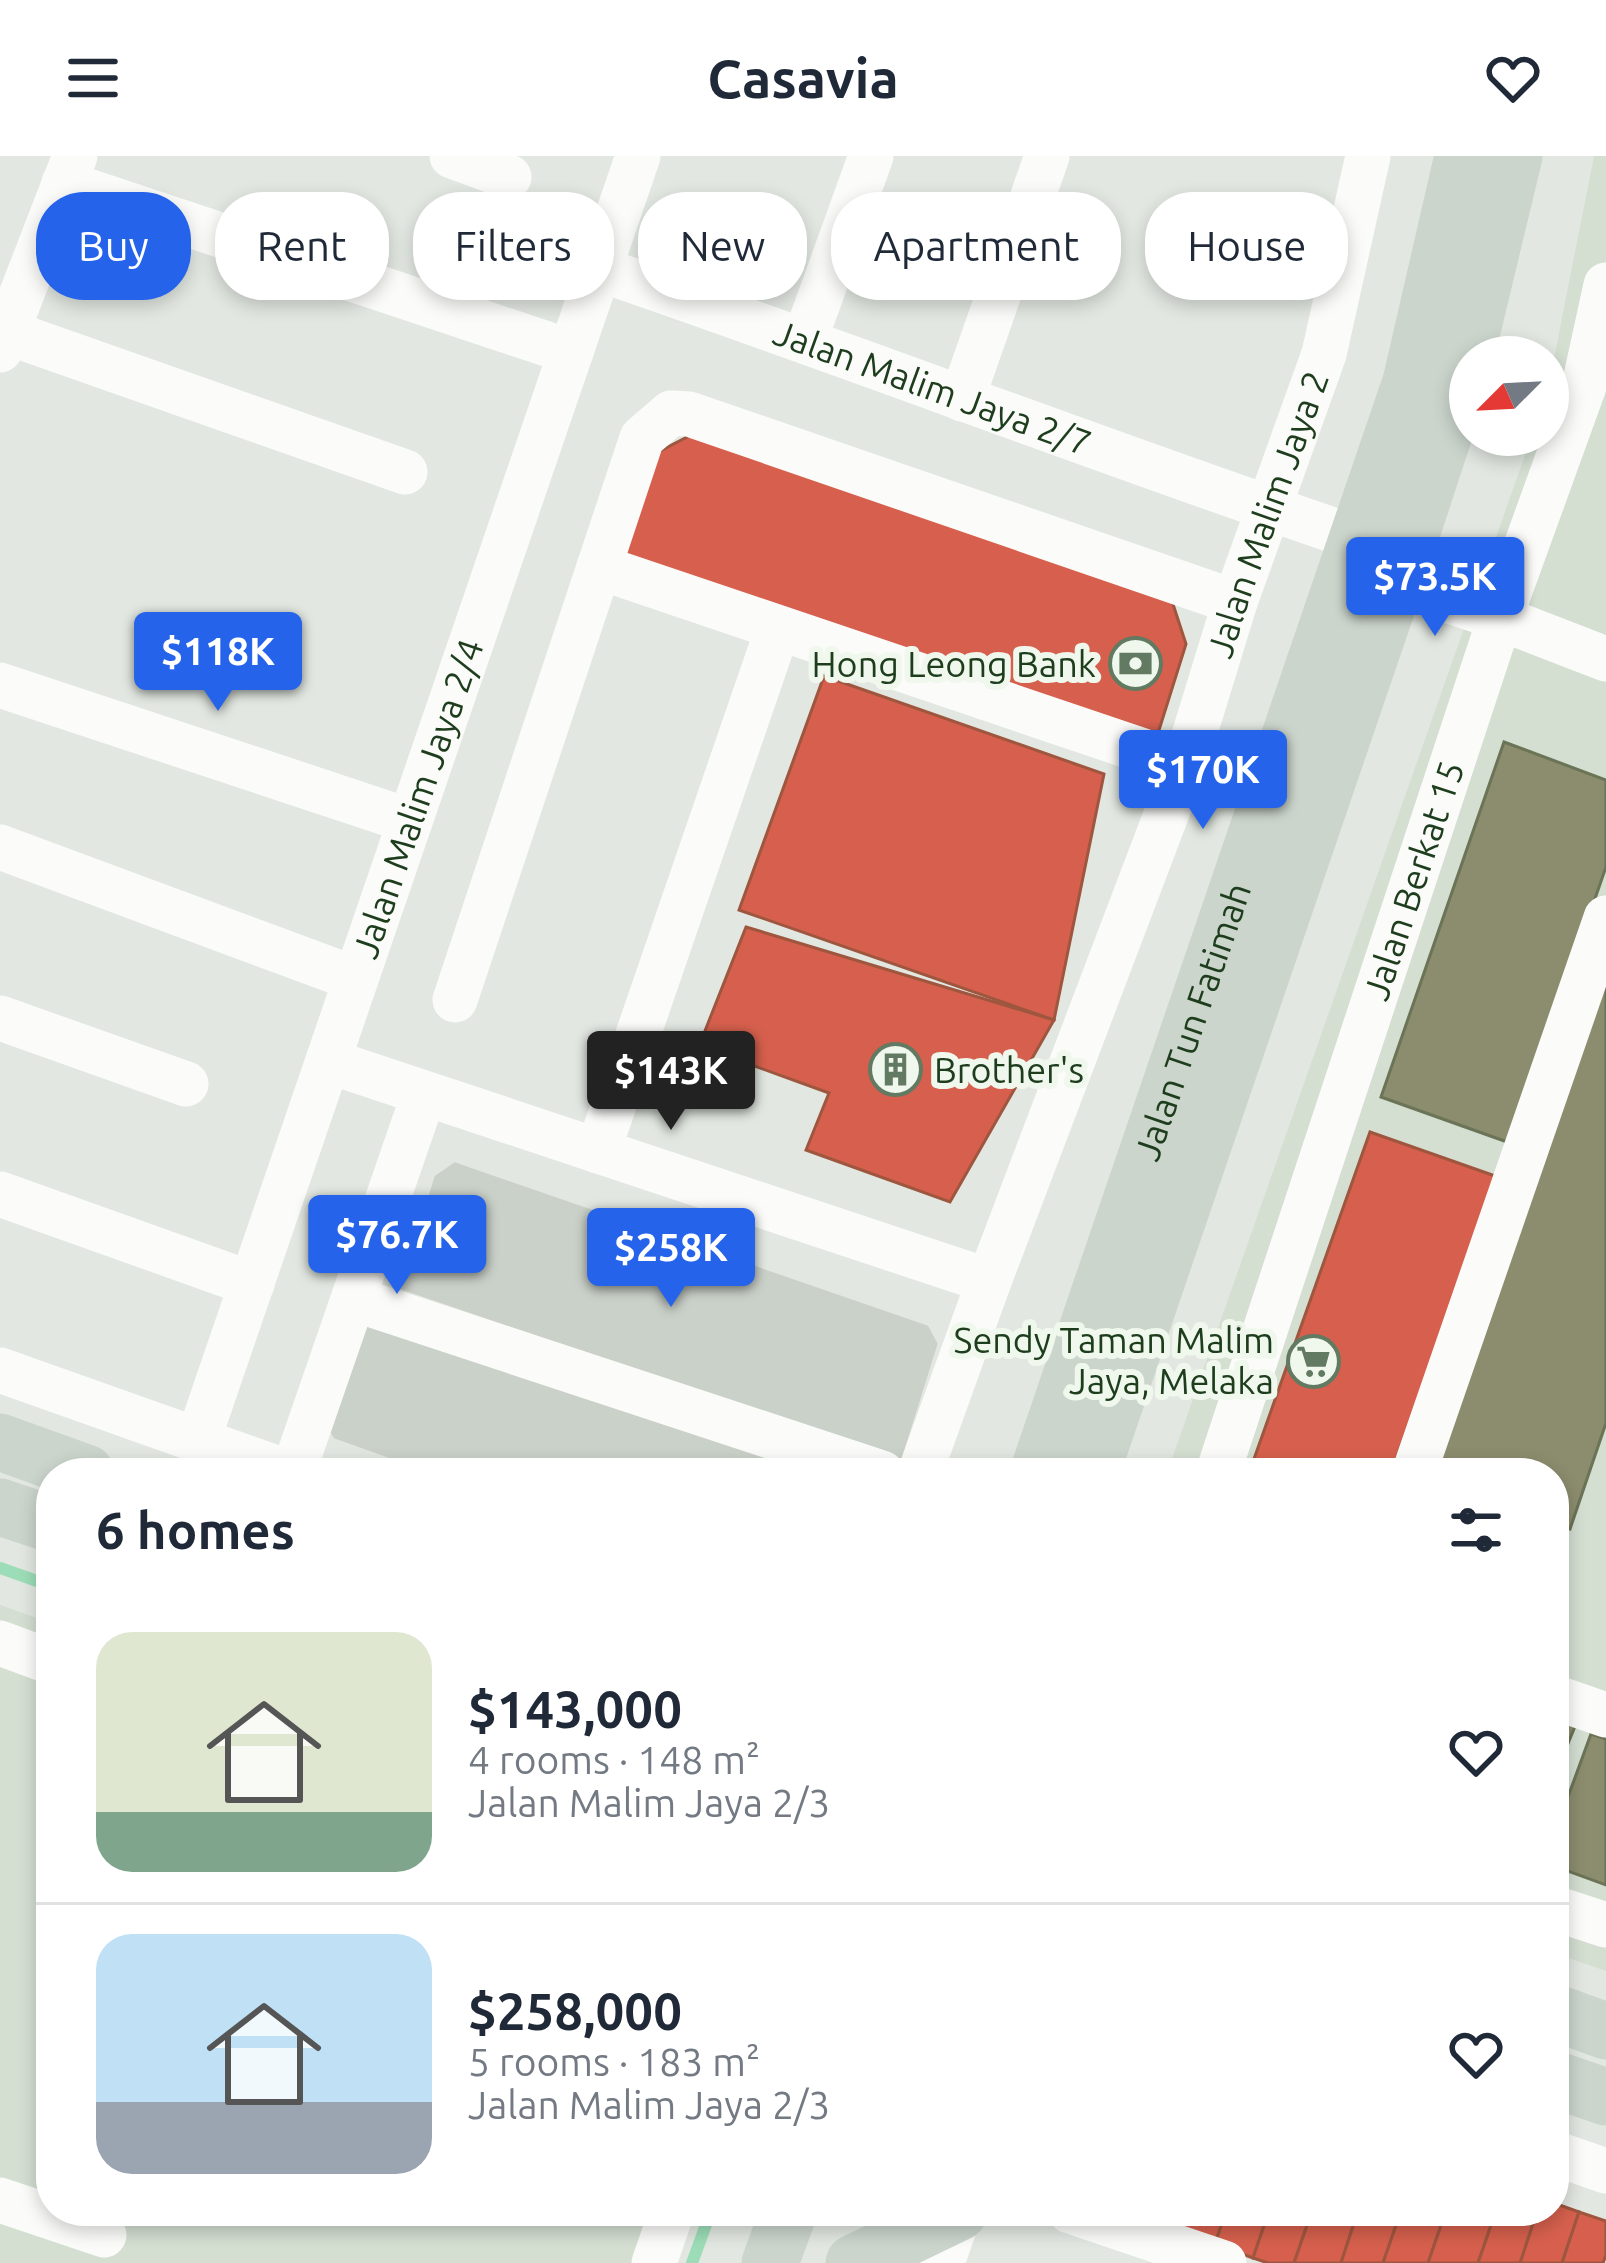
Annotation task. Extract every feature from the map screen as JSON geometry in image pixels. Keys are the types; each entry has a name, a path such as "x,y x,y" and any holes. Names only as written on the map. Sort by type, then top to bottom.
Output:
{"main road":[{"name":"Jalan Tun Fatimah","path":"1043,1458 1411,382 1463,156"},
{"name":"Jalan Tun Fatimah","path":"1095,1458 1456,397 1514,156"},
{"path":"0,1442 44,1458"},
{"path":"0,1507 36,1519"},
{"path":"1569,2017 1606,2031"},
{"path":"1569,2083 1606,2097"},
{"path":"770,2263 784,2226"},
{"path":"836,2263 849,2226"},
{"path":"854,2263 930,2226"}],"street":[{"path":"452,156 509,177"},
{"name":"Jalan Malim Jaya 2/4","path":"614,226 638,156"},
{"path":"805,339 871,156"},
{"path":"962,399 1047,156"},
{"name":"Jalan Malim Jaya 2","path":"925,1458 1185,765 1234,602 1324,354 1368,156"},
{"path":"406,472 3,341 70,169 571,352"},
{"name":"Jalan Malim Jaya 2/7","path":"614,274 1359,539"},
{"name":"Jalan Berkat 15","path":"1223,1458 1500,618 1584,386 1606,285"},
{"name":"Jalan Malim Jaya 2/4","path":"198,1440 589,300"},
{"path":"455,1000 642,438 671,413 689,413 1234,602"},
{"path":"599,567 1185,765"},
{"path":"1395,584 1606,659"},
{"path":"598,1151 778,628"},
{"path":"0,685 410,820"},
{"path":"0,848 356,979"},
{"path":"1419,1458 1606,918"},
{"path":"0,1018 186,1084"},
{"path":"328,1061 989,1282"},
{"path":"296,1458 424,1094"},
{"path":"0,1194 252,1284"},
{"path":"354,1299 836,1458"},
{"path":"0,1370 249,1458"},
{"path":"0,1643 36,1656"},
{"path":"1569,1702 1606,1715"},
{"path":"1569,1913 1606,1925"},
{"path":"1569,2158 1606,2171"},
{"path":"0,2200 36,2213"},
{"path":"74,2226 103,2236"},
{"path":"654,2263 667,2226"},
{"path":"942,2263 954,2226"},
{"path":"1114,2226 1224,2263"}],"shaded area":[{"path":"1594,156 1606,156 1606,1971 1569,1958 1569,1458 1172,1458 1525,456 1569,456 1569,336 1558,336"},
{"path":"0,1605 36,1618 36,2226 680,2226 668,2263 0,2263"}],"building: Shops":[{"path":"697,432 1171,598 1186,644 1154,746 621,559 658,452"},
{"path":"824,676 1104,774 1054,1020 739,910"},
{"name":"Brother's","path":"746,927 1054,1020 950,1202 806,1150 829,1093 699,1046"},
{"path":"1370,1132 1498,1177 1396,1458 1254,1458"},
{"path":"1569,2208 1579,2212 1562,2263 1520,2263 1532,2226 1569,2226"},
{"path":"1579,2212 1606,2221 1603,2263 1562,2263"},
{"path":"1180,2226 1221,2226 1215,2244 1178,2232"},
{"path":"1221,2226 1264,2226 1253,2258 1215,2244"},
{"path":"1264,2226 1307,2226 1294,2263 1253,2258"},
{"path":"1307,2226 1353,2226 1341,2263 1294,2263"},
{"path":"1353,2226 1396,2226 1383,2263 1341,2263"},
{"path":"1396,2226 1441,2226 1428,2263 1383,2263"},
{"path":"1441,2226 1491,2226 1478,2263 1428,2263"},
{"path":"1491,2226 1532,2226 1520,2263 1478,2263"}],"building: Industry":[{"path":"1504,742 1606,780 1606,867 1510,1143 1381,1097"},
{"path":"1606,931 1606,1423 1570,1529 1569,1458 1427,1458"},
{"path":"1591,1734 1606,1739 1606,1885 1569,1871 1569,1794"}],"building: Other":[{"path":"455,1164 927,1327 936,1344 900,1458 402,1288 436,1177"},
{"path":"365,1306 808,1458 394,1458 335,1437 322,1413"}],"waterway":[{"path":"0,1568 36,1581"},
{"path":"692,2263 706,2226"}],"place":[{"name":"Hong Leong Bank","path":"1135,664"},
{"name":"Brother's","path":"895,1070"},
{"name":"Sendy Taman Malim Jaya, Melaka","path":"1313,1361"}]}
